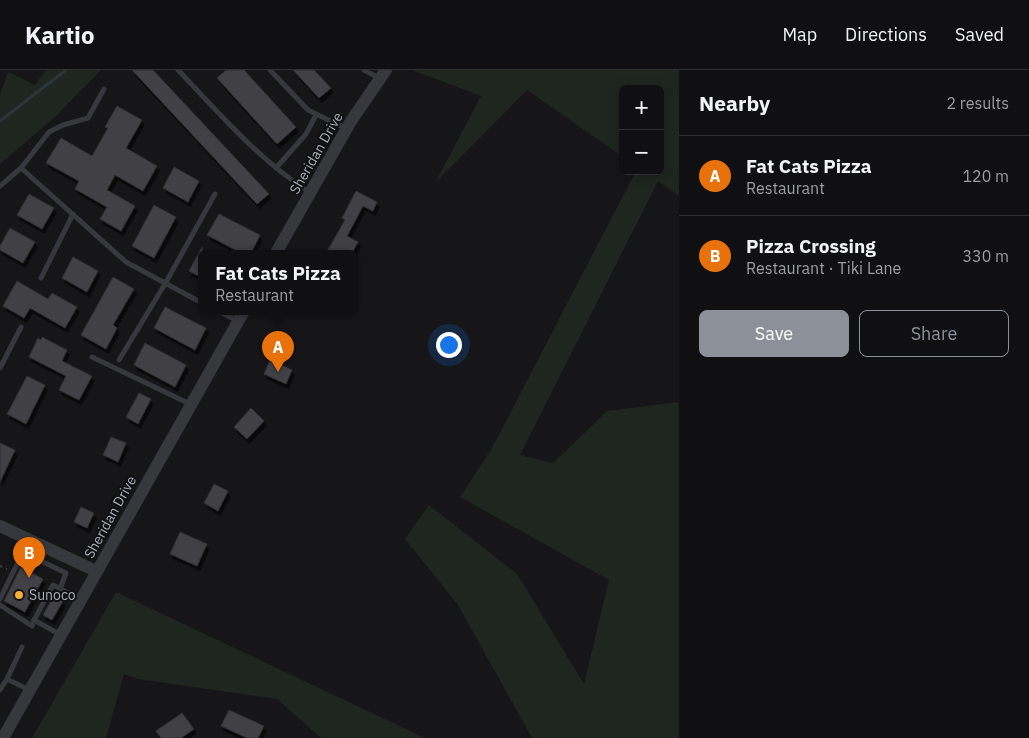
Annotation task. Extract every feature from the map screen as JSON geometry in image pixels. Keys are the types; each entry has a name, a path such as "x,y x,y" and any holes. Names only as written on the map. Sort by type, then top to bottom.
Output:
{"street":[{"name":"Sheridan Drive","path":"278,250 347,129 383,74"},
{"name":"Sheridan Drive","path":"3,738 241,316"},
{"path":"0,526 96,571"}],"lane":[{"path":"178,70 211,106 276,168 310,193"},
{"path":"270,70 298,101 316,115 347,129"},
{"path":"364,70 383,74"},
{"path":"0,186 21,168 49,132 63,125 88,118 104,89"},
{"path":"276,168 306,134 316,115"},
{"path":"21,168 126,262 198,300"},
{"path":"119,360 165,284 215,194"},
{"path":"41,278 74,214"},
{"path":"0,368 21,327"},
{"path":"92,357 191,404"},
{"path":"0,599 29,539"},
{"path":"46,547 41,561 66,574 60,589"},
{"path":"0,605 32,626 53,585 81,600"},
{"path":"34,620 61,635"},
{"path":"0,690 22,647"},
{"path":"7,679 29,690"}],"shaded area":[{"path":"46,70 101,70 56,116 0,164 0,95 8,72 35,85"},
{"path":"412,70 679,70 679,196 658,181 520,455 553,463 607,411 679,402 679,738 532,738 458,605 405,539 429,505 517,574 584,684 609,580 460,497 492,448 634,175 664,175 664,85 619,85 619,154 527,90 435,183 481,96"},
{"path":"116,592 425,738 321,738 277,699 138,679 124,674 106,738 32,738"}],"building":[{"path":"132,70 153,70 269,194 257,204"},
{"path":"226,70 244,70 296,127 277,144 217,78"},
{"path":"293,70 314,70 331,88 319,98"},
{"path":"117,106 142,120 126,148 157,166 143,191 115,175 107,190 135,206 121,231 100,219 107,207 75,189 79,181 46,163 61,138 92,156 108,128 105,127"},
{"path":"174,167 199,181 188,202 163,188"},
{"path":"356,191 377,202 373,211 363,206 347,236 358,242 354,250 328,250 345,220 342,218"},
{"path":"29,194 54,208 42,229 17,215"},
{"path":"154,205 176,217 154,258 132,246"},
{"path":"219,214 260,235 252,250 235,250 207,235"},
{"path":"10,228 35,242 23,263 0,250 0,246"},
{"path":"198,254 198,276 189,271"},
{"path":"73,257 98,271 87,292 62,278"},
{"path":"113,277 134,289 113,325 117,328 106,349 81,335"},
{"path":"17,281 48,299 52,293 77,307 65,328 30,308 24,318 3,306"},
{"path":"165,307 206,328 195,350 154,328"},
{"path":"42,337 67,350 62,361 92,376 79,400 59,390 66,376 29,357 38,338 41,340"},
{"path":"145,343 186,365 175,387 134,365"},
{"path":"270,360 292,370 286,384 264,374"},
{"path":"27,376 45,385 26,424 7,414"},
{"path":"139,393 151,399 138,424 126,417"},
{"path":"251,408 264,421 247,439 234,427"},
{"path":"111,437 126,443 118,462 103,455"},
{"path":"0,443 15,450 0,482"},
{"path":"214,484 228,491 218,511 204,503"},
{"path":"81,507 94,513 87,528 74,522"},
{"path":"180,532 207,544 197,566 170,554"},
{"name":"Sunoco","path":"21,567 43,579 25,612 4,601"},
{"path":"54,596 63,601 52,620 43,615"},
{"path":"229,710 264,726 258,738 247,738 221,726"},
{"path":"182,713 194,729 181,738 161,738 156,731"}],"waterway":[{"path":"0,121 66,70"}],"place":[{"name":"Fat Cats Pizza","path":"278,372"},
{"name":"Pizza Crossing","path":"29,578"},
{"name":"Sunoco","path":"19,595"}]}
